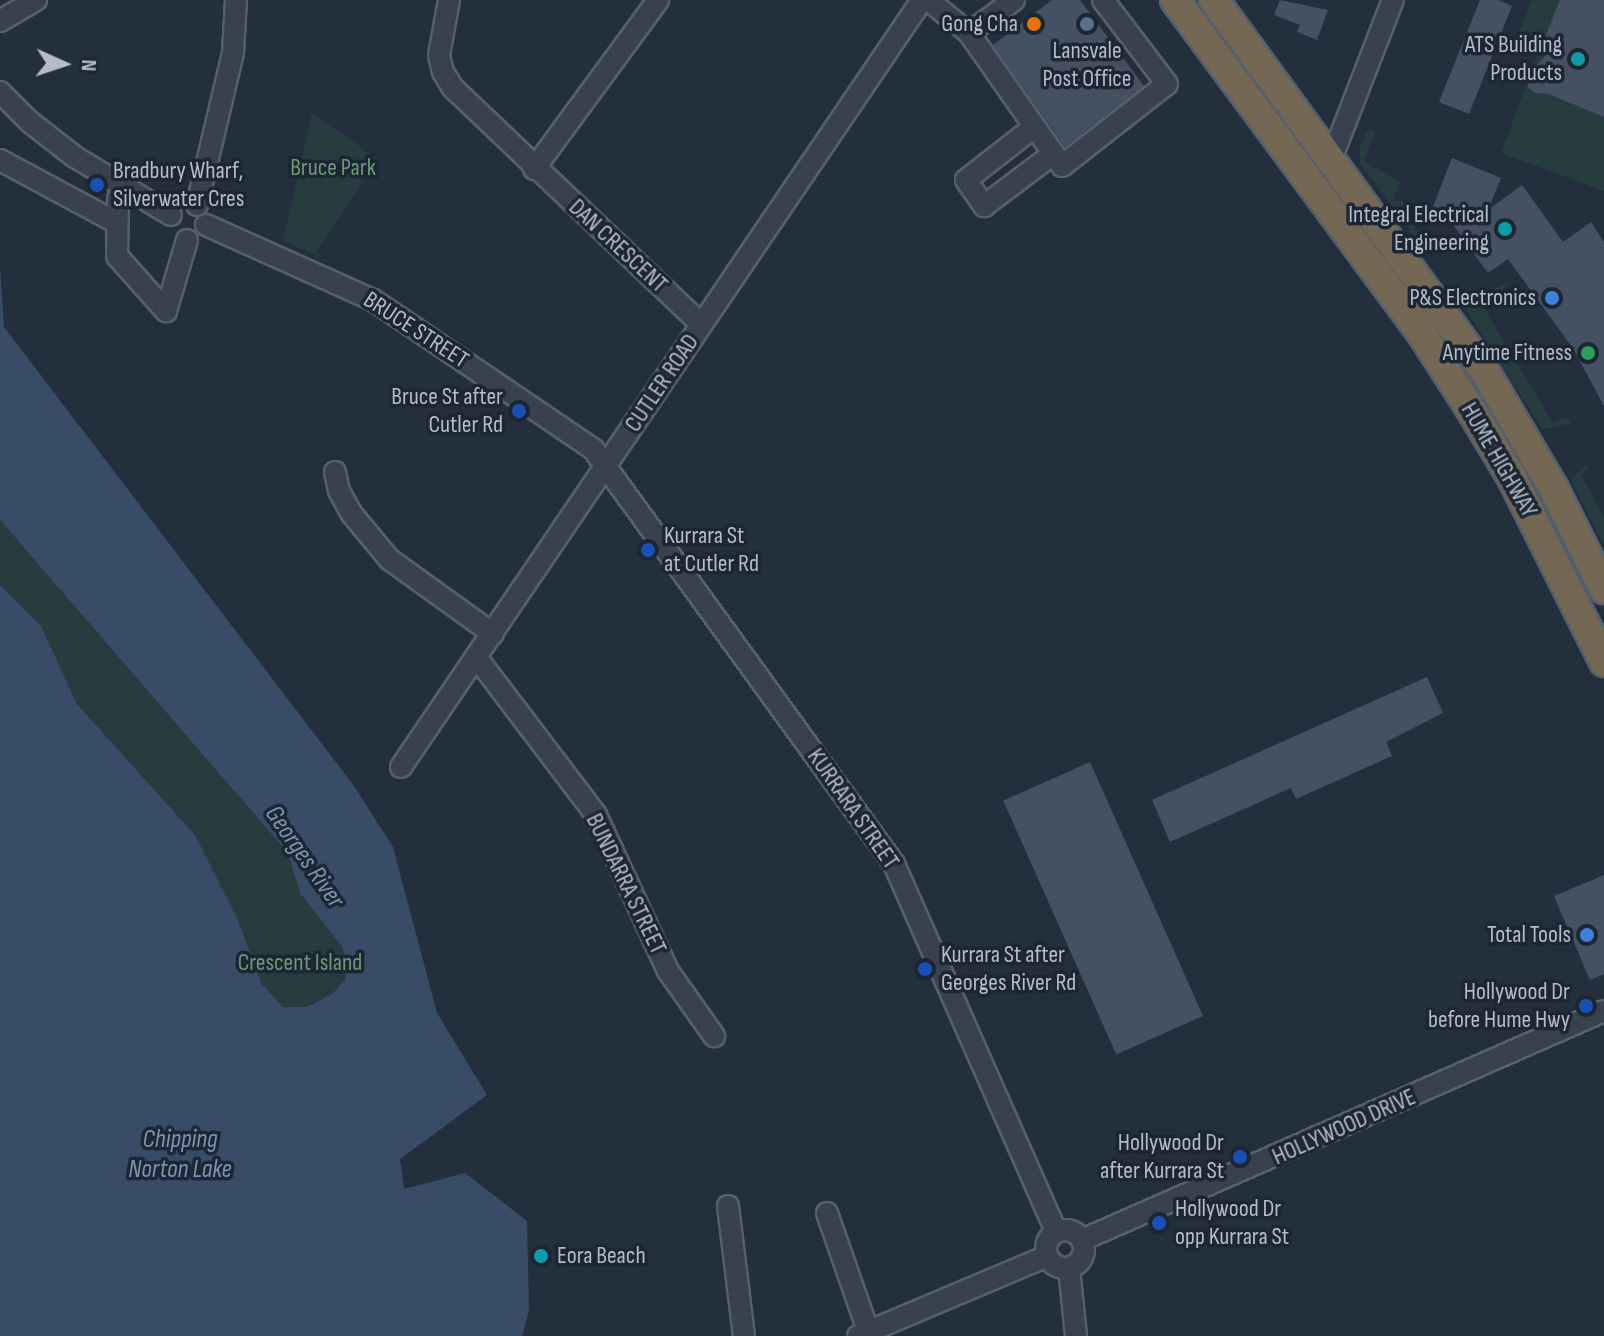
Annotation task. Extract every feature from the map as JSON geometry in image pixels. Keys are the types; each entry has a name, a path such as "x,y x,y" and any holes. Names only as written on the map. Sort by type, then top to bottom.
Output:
{"highway":[{"name":"HUME HIGHWAY","path":"1175,0 1422,334 1511,476 1604,662"},
{"name":"HUME HIGHWAY","path":"1214,0 1332,157 1484,370 1554,489 1604,589"}],"street":[{"path":"0,21 36,0"},
{"path":"197,205 233,53 236,0"},
{"name":"DAN CRESCENT","path":"449,0 440,38 443,72 466,104 701,324"},
{"path":"534,169 658,0"},
{"path":"925,0 969,33 1062,166 1167,84 1103,0"},
{"name":"CUTLER ROAD","path":"401,767 925,0"},
{"path":"969,33 988,9 1014,0"},
{"path":"1332,157 1393,0"},
{"path":"0,92 53,141 123,188 171,215"},
{"path":"1034,127 966,180 984,206 1053,154"},
{"path":"0,160 117,223"},
{"path":"123,188 117,223 117,256 166,311 187,240"},
{"path":"178,205 197,205 205,213 206,225 201,235 187,240 172,232 171,215 178,205"},
{"name":"BRUCE STREET","path":"206,225 373,300 593,449 606,467"},
{"name":"KURRARA STREET","path":"606,467 894,864 1056,1232"},
{"path":"335,472 339,491 351,513 389,559 493,634"},
{"name":"BUNDARRA STREET","path":"477,658 596,815 668,971 714,1036"},
{"name":"HOLLYWOOD DRIVE","path":"1082,1240 1604,1011"},
{"path":"728,1206 744,1336"},
{"path":"827,1213 863,1334 1047,1256"},
{"path":"1068,1230 1082,1240 1082,1257 1069,1268 1059,1267 1047,1256 1048,1240 1056,1232 1068,1230"},
{"path":"1069,1268 1076,1336"}],"green space":[{"path":"1532,0 1560,0 1538,54 1565,65 1552,96 1604,117 1604,191 1501,153 1537,57 1513,48"},
{"name":"Bruce Park","path":"312,113 378,159 315,254 283,241"},
{"path":"1368,129 1375,132 1364,161 1400,182 1394,199 1405,203 1402,211 1432,249 1427,253 1360,163 1359,150"},
{"path":"1513,280 1483,307 1553,423 1566,417 1571,421 1569,424 1542,429 1466,310 1468,300"},
{"path":"1587,464 1590,468 1581,474 1604,517 1604,545 1570,479"},
{"name":"Crescent Island","path":"0,520 288,853 300,893 343,948 346,979 332,994 307,1007 283,1007 261,983 237,918 195,835 77,704 41,626 0,585"}],"water":[{"name":"Chipping Norton Lake","path":"0,266 4,327 354,786 393,847 437,1013 487,1095 400,1159 404,1189 465,1173 527,1221 529,1310 522,1336 0,1336 0,585 41,626 77,704 195,835 237,918 261,983 283,1007 307,1007 332,994 346,979 343,948 300,893 288,853 0,520"}],"building":[{"path":"1052,0 1080,0 1144,86 1065,147 993,45"},
{"path":"1280,0 1328,10 1317,40 1297,32 1300,25 1274,15"},
{"path":"1480,0 1498,0 1512,6 1469,114 1439,102"},
{"name":"ATS Building Products","path":"1560,0 1604,0 1604,117 1548,94 1535,93 1528,87 1529,74 1545,56 1538,54"},
{"path":"1452,158 1501,178 1488,210 1522,185 1563,242 1591,222 1604,242 1604,406 1574,350 1508,259 1488,273 1451,222 1430,214"},
{"path":"1427,677 1443,713 1386,742 1392,756 1296,799 1291,788 1170,842 1152,800"},
{"path":"1090,762 1203,1016 1116,1055 1003,801"},
{"name":"Total Tools","path":"1604,875 1604,974 1590,980 1554,896"}],"place":[{"name":"Gong Cha","path":"1034,24"},
{"name":"Lansvale Post Office","path":"1087,24"},
{"name":"ATS Building Products","path":"1578,59"},
{"name":"Bradbury Wharf, Silverwater Cres","path":"97,185"},
{"name":"Integral Electrical Engineering","path":"1505,229"},
{"name":"P&S Electronics","path":"1552,298"},
{"name":"Anytime Fitness","path":"1588,353"},
{"name":"Bruce St after Cutler Rd","path":"519,411"},
{"name":"Kurrara St at Cutler Rd","path":"648,550"},
{"name":"Total Tools","path":"1587,935"},
{"name":"Kurrara St after Georges River Rd","path":"925,969"},
{"name":"Hollywood Dr before Hume Hwy","path":"1586,1006"},
{"name":"Hollywood Dr after Kurrara St","path":"1240,1157"},
{"name":"Hollywood Dr opp Kurrara St","path":"1159,1223"},
{"name":"Eora Beach","path":"541,1256"}],"water label":[{"name":"Georges River","path":"304,857"}]}
